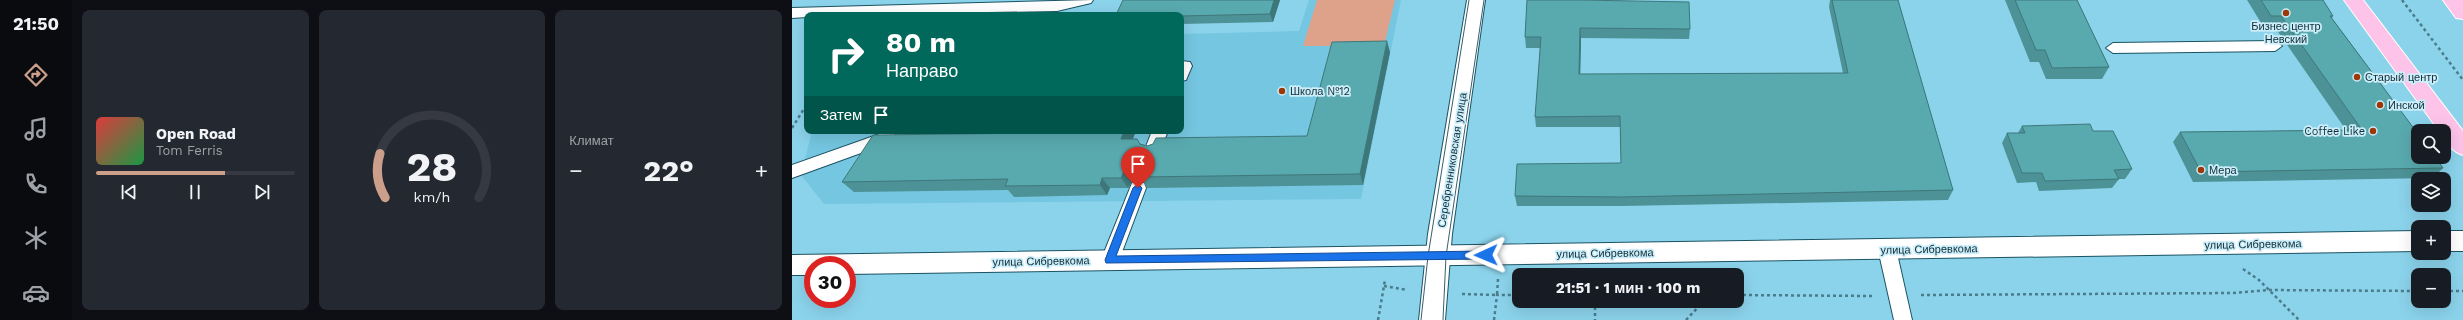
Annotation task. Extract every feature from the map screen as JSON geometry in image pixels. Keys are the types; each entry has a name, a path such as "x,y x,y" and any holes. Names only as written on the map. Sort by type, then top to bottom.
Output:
{"main road":[{"path":"2353,0 2463,147"},
{"path":"2452,0 2463,13"}],"street":[{"name":"Серебренниковская улица","path":"1432,320 1437,256 1476,0"},
{"path":"2451,241 2463,241"},
{"name":"улица Сибревкома","path":"792,265 1110,260 1390,258 1437,256 2411,242"}],"lane":[{"path":"792,13 873,6 1058,6 1086,0"},
{"path":"2113,48 2275,46"},
{"path":"1153,149 1159,134"},
{"path":"792,172 884,137 900,137"},
{"path":"1110,260 1138,188"},
{"path":"1887,249 1903,320"}],"path":[{"path":"2402,0 2463,80"},
{"path":"792,128 804,109"},
{"path":"2208,245 2259,280 2299,320"},
{"path":"1378,320 1390,258"},
{"path":"1744,295 1898,296 2233,293 2268,290 2411,291"},
{"path":"2451,291 2463,291"},
{"path":"1494,320 1497,295 1512,295"},
{"path":"1595,308 1595,320"},
{"path":"1686,320 1697,308"}],"shaded area":[{"name":"Школа №12","path":"1309,0 1401,0 1361,199 824,204 801,175 811,134 1184,134 1184,34 1299,31"},
{"path":"1317,0 1395,0 1384,46 1303,46"}],"building":[{"path":"1123,0 1274,0 1270,14 1184,16 1184,12 1117,12"},
{"path":"1527,0 1689,2 1690,29 1580,28 1579,74 1848,73 1832,0 1898,0 1953,190 1621,197 1515,196 1517,164 1621,163 1620,116 1535,117 1541,37 1525,37"},
{"path":"2015,0 2077,0 2109,67 2052,68 2045,50 2036,50"},
{"path":"2261,0 2323,0 2333,16 2330,16 2411,125 2411,164 2440,164 2443,168 2201,172 2180,132 2362,130 2281,16 2271,16"},
{"path":"1387,41 1360,174 1140,177 1138,171 1131,169 1124,171 1121,178 1102,178 1100,185 1005,186 1008,179 842,182 873,135 1123,134 1121,139 1137,139 1140,144 1147,146 1153,144 1156,138 1307,136 1332,42"},
{"path":"2090,124 2093,131 2113,131 2132,169 2114,170 2119,179 2045,181 2042,173 2022,173 2007,133 2025,133 2022,126"}],"tram line":[{"path":"1421,320 1428,256 1469,0"},
{"path":"1443,320 1446,256 1484,0"}],"place":[{"name":"Бизнес центр Невский","path":"2286,13"},
{"name":"Старый центр","path":"2357,77"},
{"name":"Школа №12","path":"1282,91"},
{"name":"Инской","path":"2380,105"},
{"name":"Coffee Like","path":"2373,131"},
{"name":"Мера","path":"2201,170"}],"route":[{"path":"1138,188 1110,260 1390,258 1486,255"}]}
